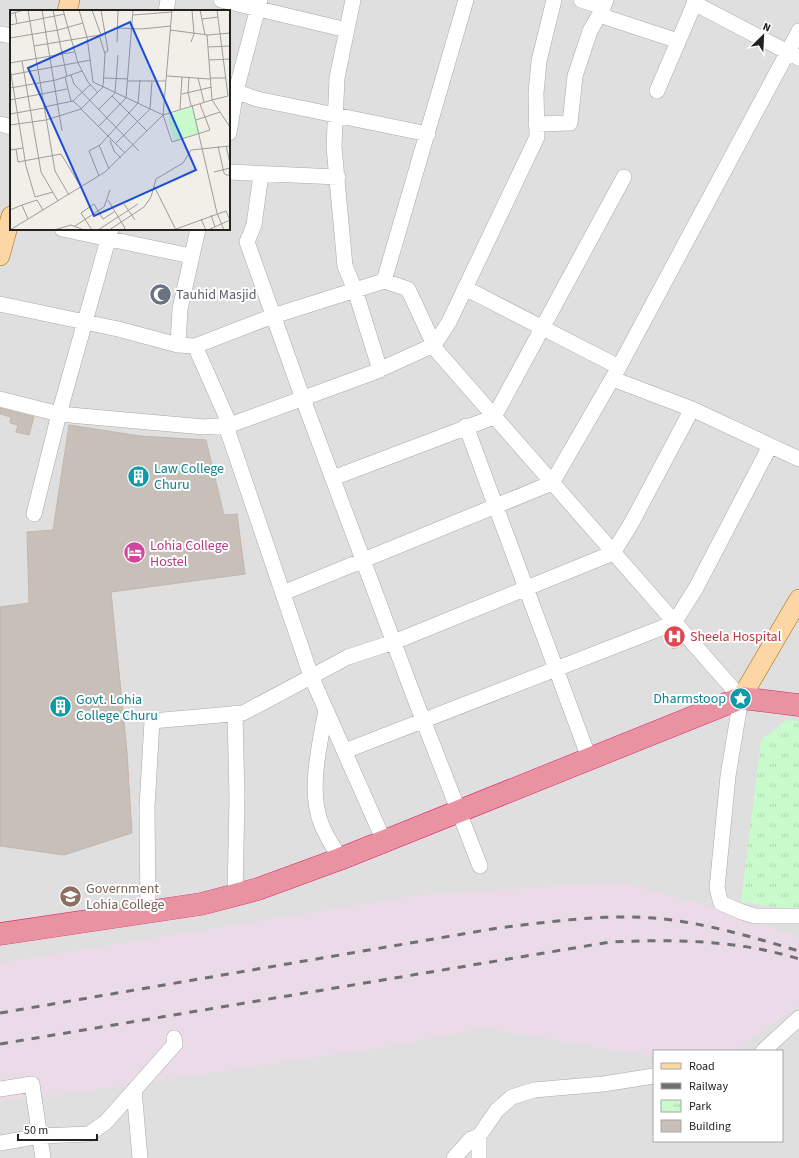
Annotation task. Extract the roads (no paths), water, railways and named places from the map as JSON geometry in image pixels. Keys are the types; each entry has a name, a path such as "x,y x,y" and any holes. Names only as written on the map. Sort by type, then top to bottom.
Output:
{"highway":[{"path":"0,934 201,904 258,889 340,859 741,698 799,705"}],"main road":[{"path":"67,10 70,0"},
{"path":"0,256 8,217"},
{"path":"741,698 799,599"}],"street":[{"path":"166,10 168,0"},
{"path":"221,0 258,5 347,30"},
{"path":"353,0 337,78 334,116 334,147 338,177 340,227 345,266 355,290 380,370"},
{"path":"384,281 466,0"},
{"path":"0,400 59,414 204,428 228,426 380,370 434,345 449,322 466,288 537,137 536,93 539,61 554,0"},
{"path":"581,0 678,41"},
{"path":"657,91 695,2 793,55"},
{"path":"230,119 232,90 258,5"},
{"path":"536,124 570,123 575,76 590,31 603,8"},
{"path":"283,592 552,483 616,373 793,55 799,30"},
{"path":"0,34 10,36"},
{"path":"232,90 257,100 428,134"},
{"path":"0,124 10,127"},
{"path":"230,172 338,177"},
{"path":"261,174 254,225 247,242 303,399 364,558 423,720 480,866"},
{"path":"333,478 466,426 494,417 624,177"},
{"path":"72,230 110,234 191,256"},
{"path":"178,344 180,309 198,230"},
{"path":"34,514 59,414 110,234"},
{"path":"0,304 178,344 195,346 273,316 384,281 408,289 437,351 741,698 728,776 717,888 722,903 742,912 756,916 799,916"},
{"path":"466,288 543,329 616,373 799,459"},
{"path":"195,346 228,426 311,676 384,841"},
{"path":"148,913 147,807 152,721 244,713 348,657 394,642 613,553 632,522 692,409"},
{"path":"466,426 589,758"},
{"path":"345,751 674,623 696,588 770,446"},
{"path":"326,710 320,744 315,796 320,823 340,859"},
{"path":"235,714 237,798 235,895"},
{"path":"763,1050 799,1018"},
{"path":"0,1143 40,1136 89,1134 106,1122 175,1044 174,1038"},
{"path":"454,1158 471,1139 479,1136 498,1110 512,1097 534,1090 603,1084 653,1076"},
{"path":"0,1089 32,1084 43,1158"},
{"path":"134,1090 140,1158"},
{"path":"479,1136 479,1158"}],"railway":[{"path":"0,1013 498,928 575,919 634,917 672,920 727,931 799,951"},
{"path":"0,1044 610,942 682,941 729,944 799,959"}],"place":[{"name":"Tauhid Masjid","path":"161,294"},
{"name":"Law College Churu","path":"138,476"},
{"name":"Lohia College Hostel","path":"135,553"},
{"name":"Sheela Hospital","path":"674,636"},
{"name":"Dharmstoop","path":"741,698"},
{"name":"Govt. Lohia College Churu","path":"61,707"},
{"name":"Government Lohia College","path":"71,896"}]}
